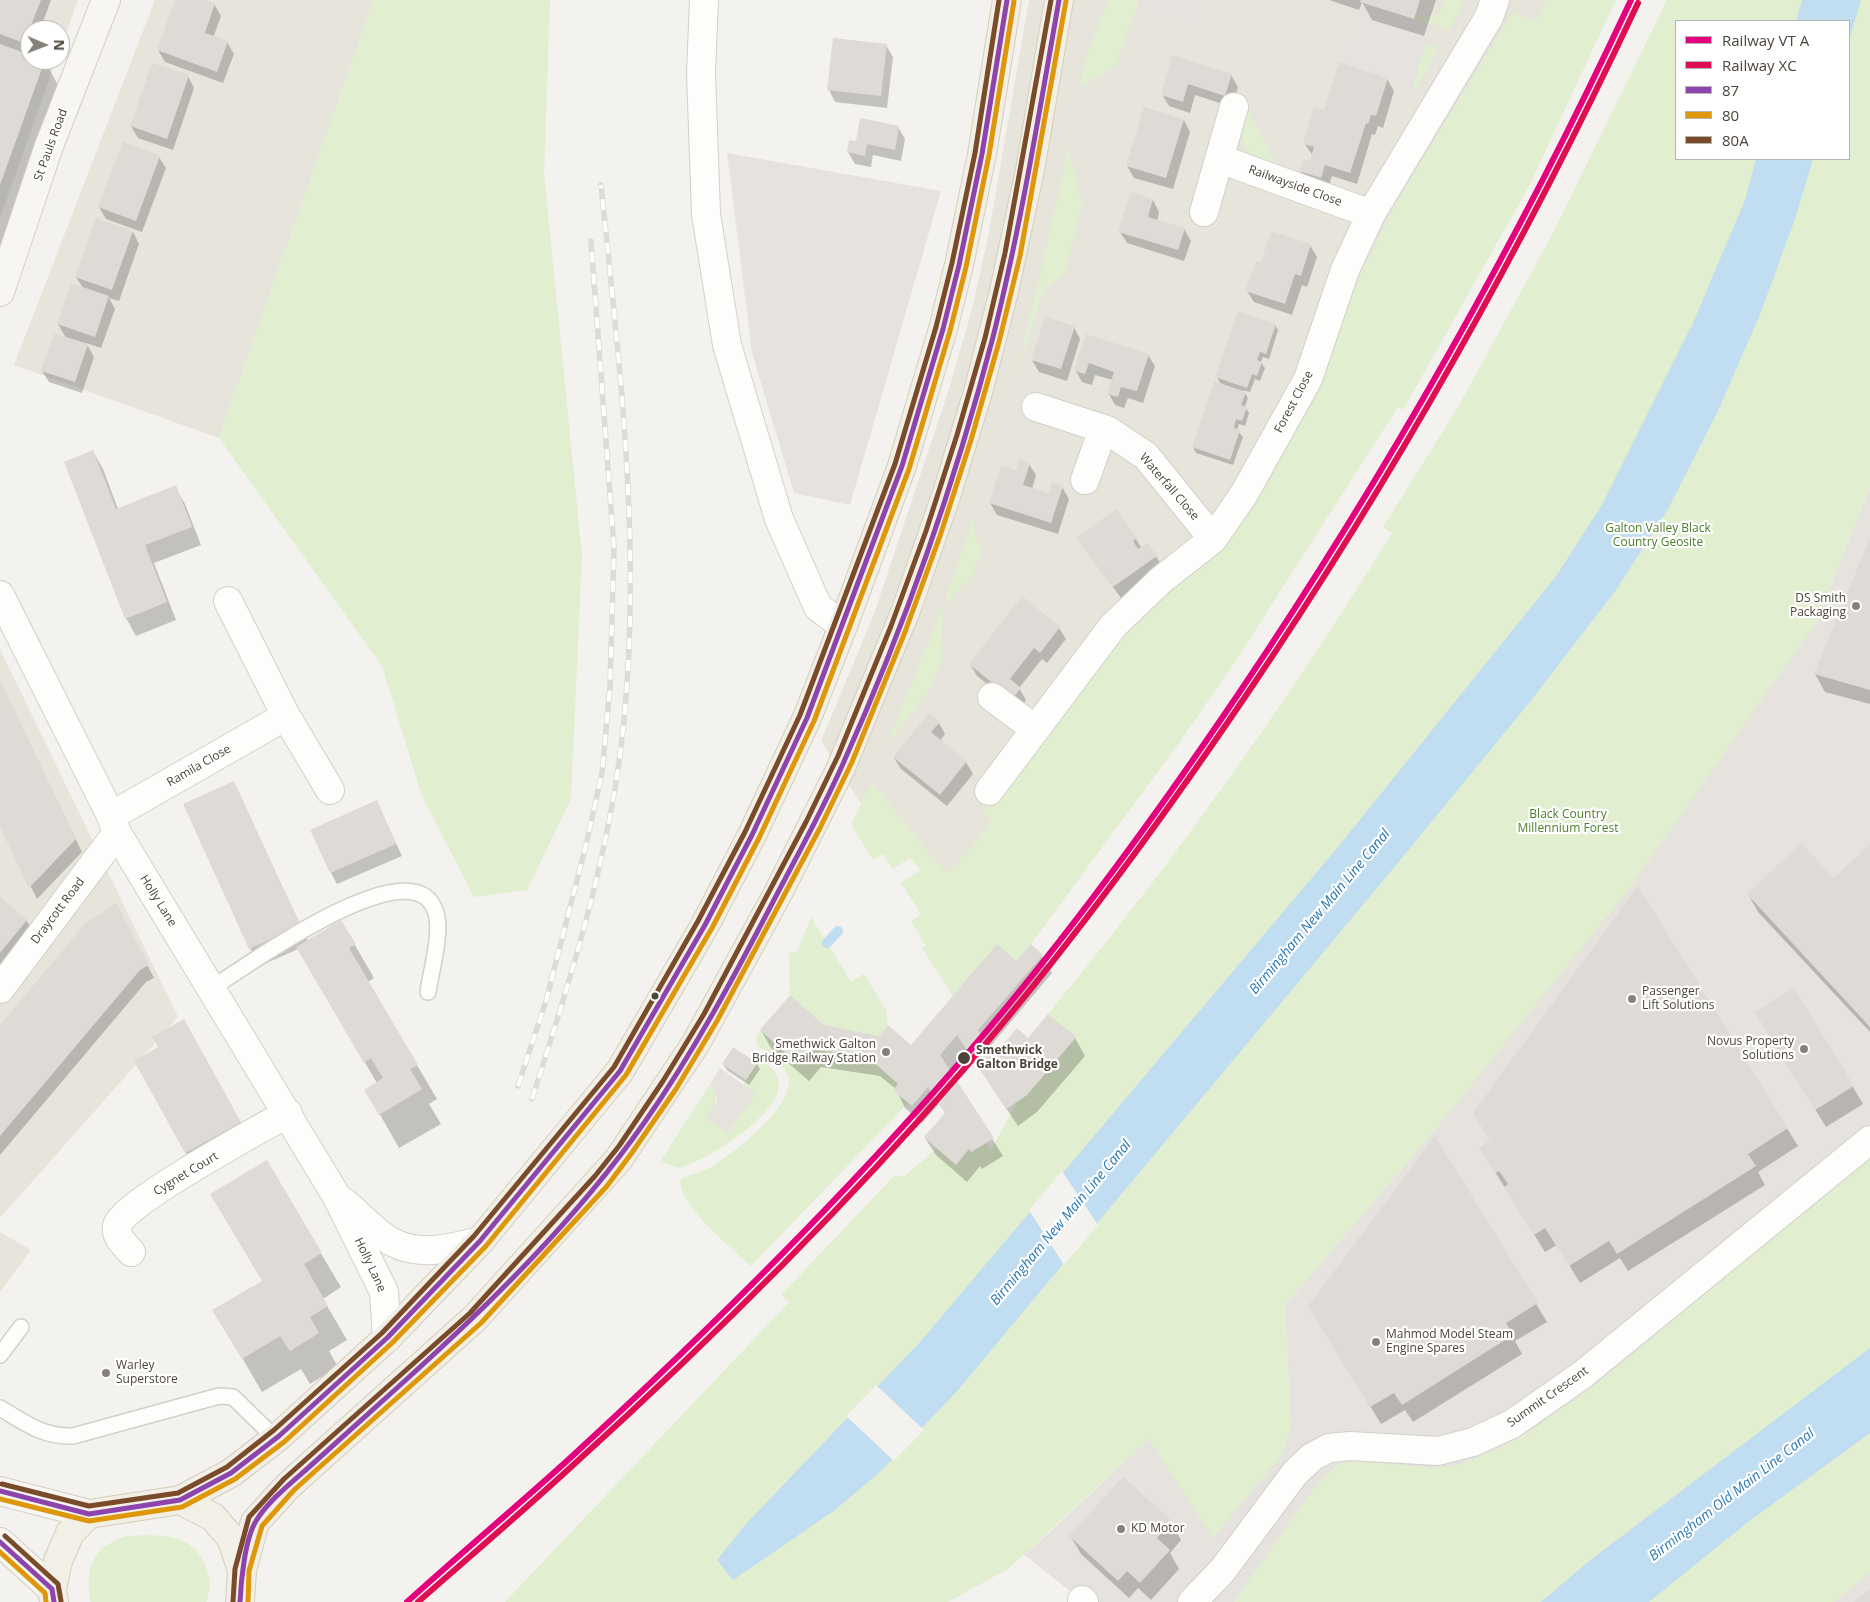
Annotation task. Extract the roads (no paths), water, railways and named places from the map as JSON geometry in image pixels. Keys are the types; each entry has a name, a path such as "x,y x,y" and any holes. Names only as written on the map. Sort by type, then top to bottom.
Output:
{"main road":[{"name":"St Pauls Road","path":"0,292 49,146 106,0"},
{"path":"0,1491 89,1514 180,1500 231,1473 276,1439 387,1338 480,1241 620,1071 705,925 752,835 807,718 902,466 943,329 959,265 982,154 1007,0"},
{"path":"243,1593 255,1522 289,1485 475,1318 618,1160 696,1043 777,895 840,770 906,610 947,493 978,392 1004,291 1030,170 1059,0"},
{"path":"180,1500 213,1517 231,1538 243,1593"},
{"path":"53,1596 58,1561 70,1534 89,1514"},
{"path":"0,1542 53,1596"}],"street":[{"path":"704,0 701,72 706,214 727,345 779,518 818,607 843,626"},
{"name":"Forest Close","path":"989,791 1113,626 1137,601 1213,539 1244,494 1308,379 1345,270 1371,214 1489,17 1495,0"},
{"path":"1204,212 1234,107"},
{"name":"Railwayside Close","path":"1220,159 1371,214"},
{"name":"Waterfall Close","path":"1036,407 1103,429 1146,456 1213,539"},
{"path":"1084,480 1103,429"},
{"name":"Holly Lane","path":"0,595 114,825 337,1196 384,1292 387,1338"},
{"path":"228,601 286,716 330,790"},
{"path":"992,697 1035,729"},
{"name":"Ramila Close","path":"114,825 286,716"},
{"name":"Draycott Road","path":"0,989 114,825"},
{"name":"Cygnet Court","path":"132,1252 118,1237 117,1227 121,1218 163,1187 288,1113"},
{"name":"Summit Crescent","path":"1192,1602 1222,1571 1295,1473 1312,1457 1330,1448 1350,1446 1438,1452 1473,1442 1512,1424 1582,1374 1870,1140"},
{"name":"Holly Lane","path":"337,1196 392,1242 410,1248 420,1251 443,1250 480,1241"}],"lane":[{"path":"212,988 321,919 360,901 409,891 421,893 431,902 436,912 438,927 428,992"},
{"path":"0,1355 21,1327"},
{"path":"0,1408 52,1436 73,1436 202,1399 219,1396 233,1397 276,1439"}],"water":[{"path":"1802,0 1861,0 1850,37 1850,20 1796,20"},
{"name":"Birmingham New Main Line Canal","path":"1756,160 1813,160 1795,219 1759,317 1716,415 1668,509 1616,590 1529,703 1396,865 958,1390 880,1472 835,1510 733,1580 717,1560 746,1524 921,1341 1338,847 1557,575 1603,503 1693,323 1745,200"},
{"name":"Birmingham Old Main Line Canal","path":"1870,1348 1870,1433 1748,1522 1649,1602 1541,1602 1593,1558"}],"waterway":[{"path":"827,943 838,931"}],"railway":[{"path":"532,1099 585,925 596,881 614,792 621,747 628,677 630,536 627,466 622,395 601,185"},
{"path":"518,1086 546,1001 586,845 602,773 610,687 614,548 591,241"}],"rail line":[{"name":"XC","path":"418,1602 623,1420 774,1274 871,1172 965,1068 1076,932 1214,743 1302,611 1355,527 1456,356 1504,270 1595,93 1638,3"}],"place":[{"name":"DS Smith Packaging","path":"1856,606"},
{"name":"Passenger Lift Solutions","path":"1632,999"},
{"name":"Novus Property Solutions","path":"1804,1049"},
{"name":"Smethwick Galton Bridge Railway Station","path":"886,1052"},
{"name":"Smethwick Galton Bridge","path":"964,1058"},
{"name":"Mahmod Model Steam Engine Spares","path":"1376,1342"},
{"name":"Warley Superstore","path":"106,1373"},
{"name":"KD Motor","path":"1121,1529"}],"park label":[{"name":"Galton Valley Black Country Geosite","path":"1658,536"},
{"name":"Black Country Millennium Forest","path":"1568,822"}]}
